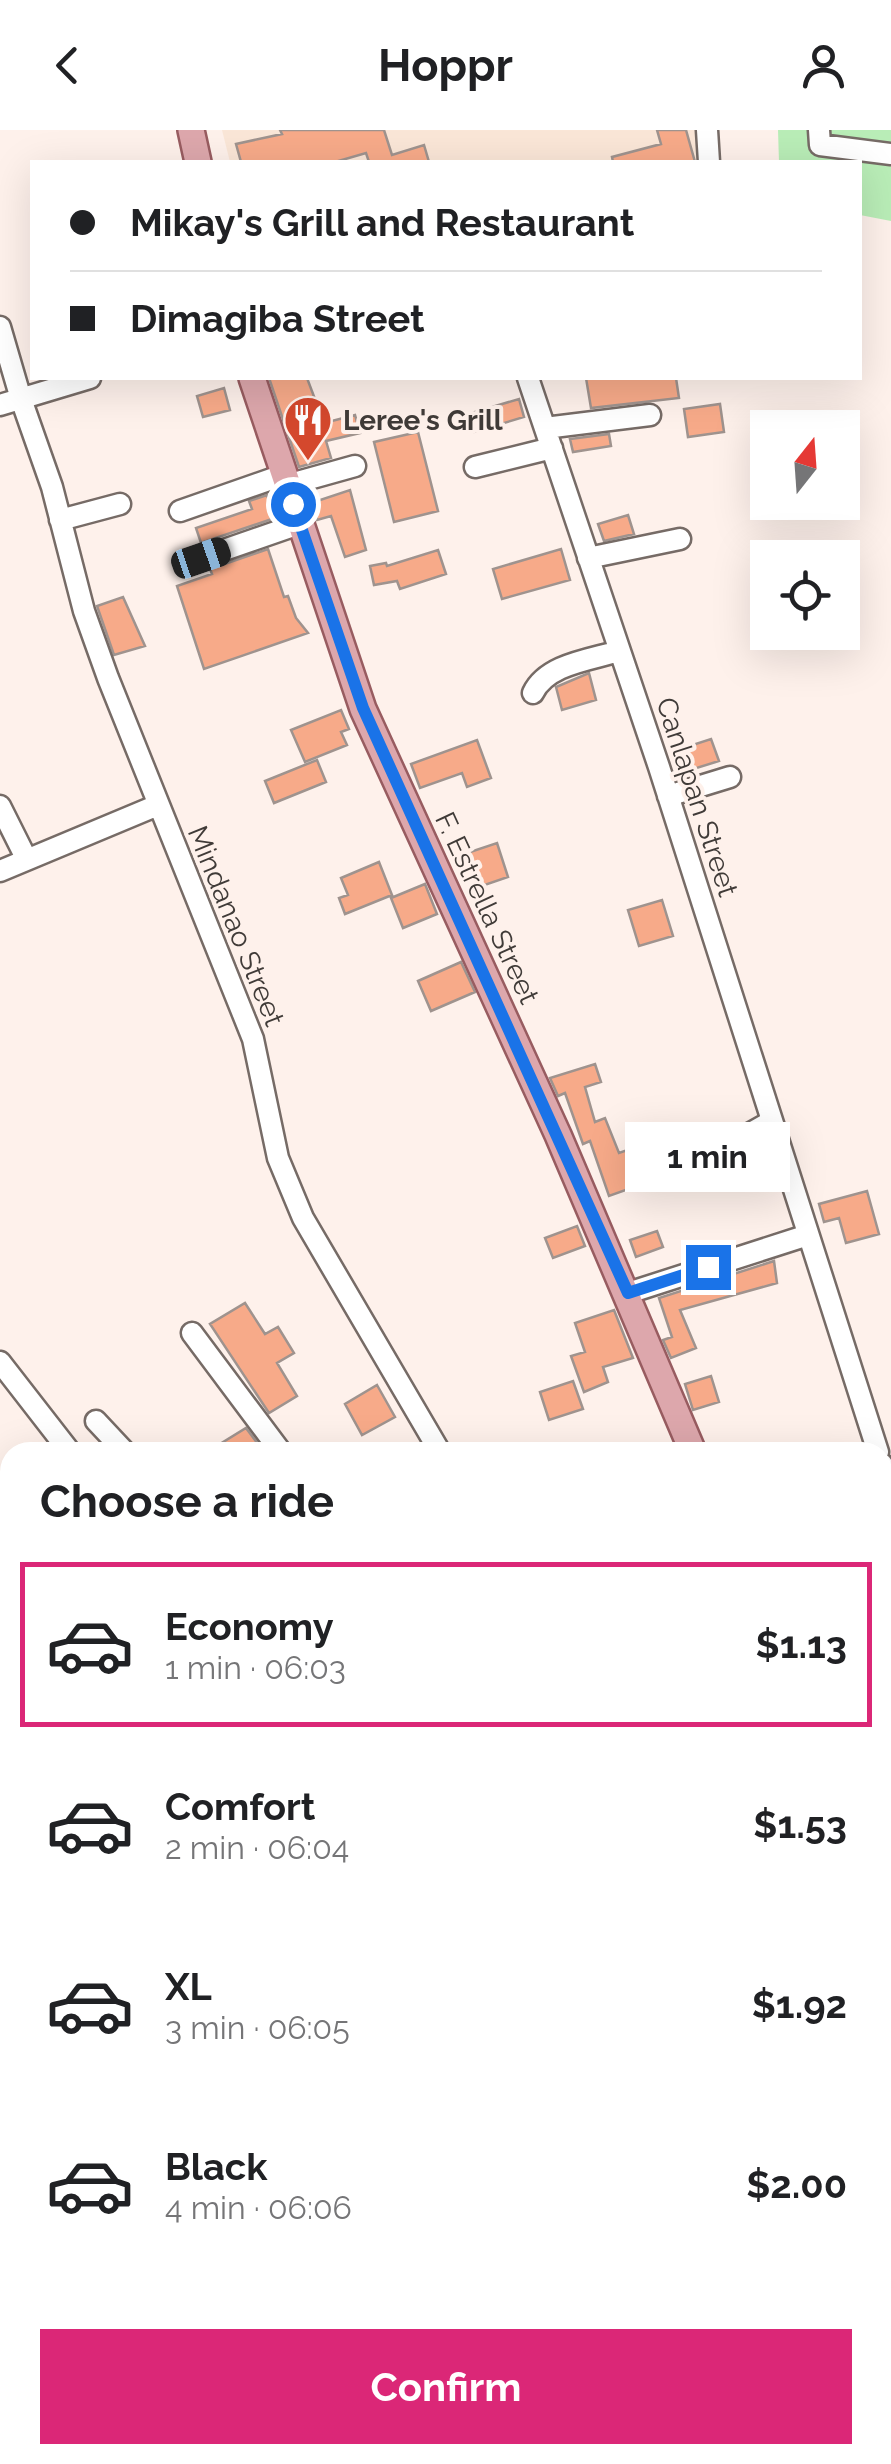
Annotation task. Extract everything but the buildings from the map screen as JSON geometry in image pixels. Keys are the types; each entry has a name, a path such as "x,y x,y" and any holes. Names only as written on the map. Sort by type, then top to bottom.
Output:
{"main road":[{"path":"191,130 198,160"},
{"name":"F. Estrella Street","path":"253,380 363,708 628,1293 689,1442"}],"street":[{"path":"707,130 708,160"},
{"path":"816,146 891,154"},
{"name":"Mindanao Street","path":"0,327 10,402 60,520 84,610 158,805 253,1039 278,1158 303,1218 434,1442"},
{"path":"10,402 83,380"},
{"name":"Canlapan Street","path":"529,380 668,796 875,1442"},
{"path":"476,467 548,438 650,416"},
{"path":"180,510 285,480 356,466"},
{"path":"60,520 120,504"},
{"path":"201,558 299,524"},
{"path":"588,558 680,539"},
{"path":"533,693 539,680 551,672 620,651"},
{"path":"668,796 730,776"},
{"path":"0,871 158,805"},
{"path":"0,806 26,858"},
{"path":"712,1156 772,1121"},
{"path":"628,1293 808,1235"},
{"path":"192,1333 274,1442"},
{"path":"0,1362 62,1442"},
{"path":"96,1421 116,1442"}],"shaded area":[{"path":"222,130 702,130 704,160 230,160"}],"green space":[{"path":"778,130 891,130 891,221 862,215 862,160 779,160"}],"place":[{"name":"Leree's Grill","path":"308,462"}],"route":[{"path":"293,504 363,708 628,1293 708,1267"}]}
